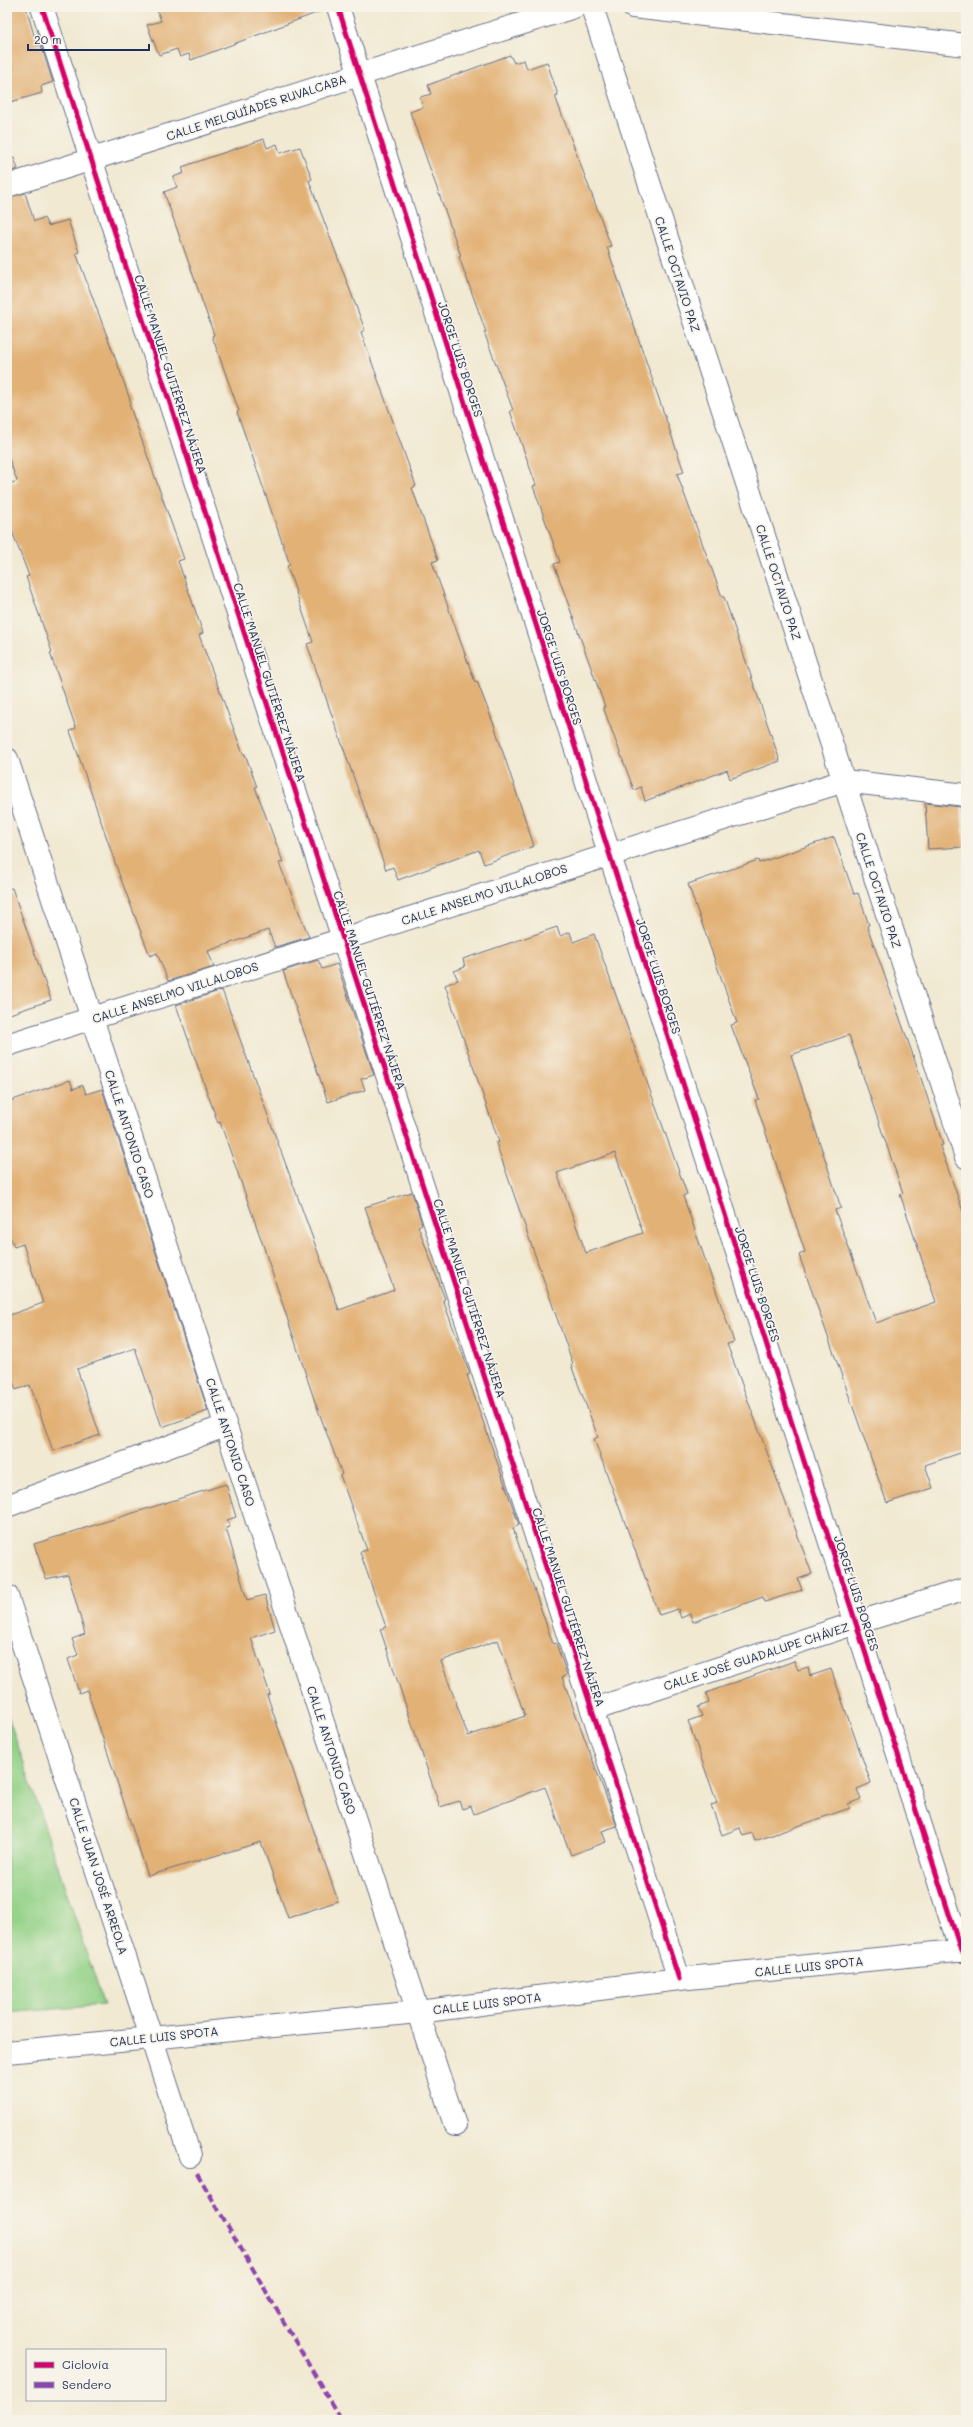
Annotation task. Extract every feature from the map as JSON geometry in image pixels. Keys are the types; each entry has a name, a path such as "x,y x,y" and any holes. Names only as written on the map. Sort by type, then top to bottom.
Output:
{"street":[{"name":"CALLE MANUEL GUTIÉRREZ NÁJERA","path":"42,7 679,1979"},
{"name":"JORGE LUIS BORGES","path":"338,7 856,1623 964,1951"},
{"name":"CALLE MELQUÍADES RUVALCABA","path":"7,186 574,7"},
{"name":"CALLE OCTAVIO PAZ","path":"592,7 966,1157"},
{"path":"633,7 966,45"},
{"name":"CALLE ANTONIO CASO","path":"7,758 455,2125"},
{"name":"CALLE ANSELMO VILLALOBOS","path":"7,1045 844,781 966,795"},
{"path":"7,1506 226,1426"},
{"name":"CALLE JOSÉ GUADALUPE CHÁVEZ","path":"592,1710 856,1623 966,1589"},
{"name":"CALLE JUAN JOSÉ ARREOLA","path":"7,1596 190,2156"},
{"name":"CALLE LUIS SPOTA","path":"7,2052 418,2012 679,1979 964,1951"}],"green space":[{"path":"7,1713 104,2005 7,2013"}],"building":[{"path":"7,7 26,7 37,46 41,45 53,82 41,86 42,93 7,103"},
{"path":"156,7 323,7 324,10 191,60 189,54 180,57 177,49 159,55 147,25 161,21"},
{"path":"510,55 514,63 524,60 527,69 547,62 558,95 555,96 611,246 607,247 684,472 677,474 722,597 724,597 780,761 730,779 727,770 645,801 641,787 634,790 603,707 605,707 554,564 560,562 533,486 536,485 510,411 513,410 484,332 486,332 459,257 461,256 410,112 423,107 420,97 431,94 428,85"},
{"path":"264,139 267,148 277,144 280,153 300,147 312,179 309,181 365,330 361,332 416,486 412,488 438,560 432,562 475,682 477,681 494,725 534,846 484,864 479,850 398,880 393,867 386,870 307,644 313,642 287,566 290,565 237,412 239,411 212,336 214,335 164,192 177,187 173,177 184,173 182,167"},
{"path":"14,158 18,169 7,173 7,159"},
{"path":"25,193 34,221 44,218 48,226 68,220 79,252 76,253 120,371 131,403 129,404 184,559 178,561 203,633 199,635 243,754 245,754 257,787 255,787 283,862 279,863 309,937 275,947 268,930 208,951 214,967 168,981 157,953 150,956 119,874 70,731 76,728 26,577 29,576 7,518 7,485 17,481 7,453 7,198"},
{"path":"925,803 961,807 964,847 928,849"},
{"path":"834,837 854,894 858,893 869,925 867,926 919,1072 943,1145 940,1146 966,1220 966,1451 925,1465 933,1488 887,1503 799,1255 805,1252 755,1100 759,1099 731,1025 737,1023 688,884 758,860 759,863","holes":["849,1035 903,1193 900,1194 936,1302 876,1323 835,1210 841,1208 791,1055"]},
{"path":"12,888 51,1000 7,1015 7,889"},
{"path":"557,927 560,936 570,932 573,942 594,934 687,1194 683,1196 734,1342 727,1344 812,1574 798,1579 802,1590 765,1602 763,1597 693,1622 690,1614 681,1618 678,1609 659,1615 594,1439 598,1437 571,1365 573,1364 496,1143 499,1142 445,985 458,980 454,971 465,967 463,959","holes":["615,1153 643,1233 586,1253 557,1173"]},
{"path":"318,960 322,969 337,964 374,1075 361,1079 365,1090 328,1102 283,971"},
{"path":"222,990 339,1310 394,1290 365,1207 412,1192 422,1224 418,1226 445,1299 443,1300 470,1374 467,1375 519,1525 513,1528 553,1644 556,1643 567,1675 562,1677 617,1826 602,1831 606,1842 571,1855 545,1787 474,1814 471,1806 462,1809 459,1801 440,1807 380,1629 386,1627 360,1552 367,1550 340,1475 342,1474 315,1402 263,1245 220,1122 218,1123 176,1005","holes":["498,1640 525,1716 468,1736 441,1661"]},
{"path":"70,1080 73,1089 83,1085 86,1094 102,1089 208,1411 162,1427 135,1348 77,1369 100,1435 53,1451 30,1385 16,1390 7,1365 7,1316 43,1303 23,1244 14,1247 7,1228 7,1102"},
{"path":"226,1484 236,1517 227,1520 230,1527 226,1528 247,1600 265,1595 275,1630 251,1638 270,1694 267,1695 338,1901 288,1918 261,1842 148,1876 87,1690 79,1693 68,1659 78,1655 72,1639 85,1634 68,1574 46,1579 34,1544"},
{"path":"794,1661 798,1670 808,1667 810,1676 831,1669 871,1783 857,1789 861,1799 848,1804 850,1808 755,1841 752,1833 743,1836 740,1828 722,1835 711,1805 717,1803 688,1721 702,1716 698,1707 709,1703 706,1693"}],"marked path":[{"path":"197,2173 341,2420"}],"cycle path":[{"path":"42,7 679,1979"},
{"path":"338,7 961,1951"}]}
